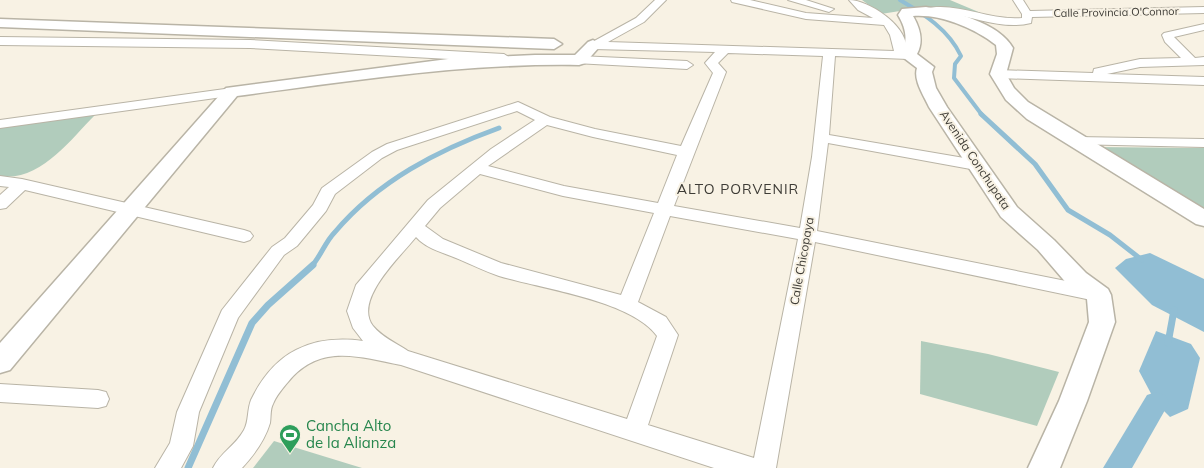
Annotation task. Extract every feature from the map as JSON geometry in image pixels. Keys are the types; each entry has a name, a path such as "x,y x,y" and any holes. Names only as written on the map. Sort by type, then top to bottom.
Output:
{"street":[{"path":"0,124 408,68 573,50 593,45 640,20 660,0"},
{"path":"736,0 806,16 888,22"},
{"path":"793,0 838,12 868,13"},
{"path":"854,0 868,13 888,22 904,55"},
{"path":"593,45 904,55 912,50 914,38 911,23 905,15 907,12 943,11 1000,23 1014,24 1027,21 1027,14 1018,0"},
{"path":"1137,0 1148,12"},
{"name":"Calle Provincia O'Connor","path":"1027,14 1204,10"},
{"path":"926,11 983,30 1002,41 1006,48 998,74 1005,90 1018,103 1033,115 1134,178 1204,219"},
{"path":"0,23 573,50 687,65"},
{"name":"Calle Provincia O'Connor","path":"1190,61 1169,40 1168,35 1204,27"},
{"path":"0,41 250,44 513,58"},
{"path":"627,305 686,152 720,72 711,63 725,49"},
{"name":"Calle Chicopaya","path":"764,468 807,234 822,138 829,52"},
{"name":"Avenida Conchupata","path":"904,55 926,67 924,72 928,88 938,107 1009,212 1046,244 1077,278 1099,295"},
{"path":"1082,77 1131,64 1204,62"},
{"path":"998,74 1204,81"},
{"path":"0,362 232,92"},
{"path":"167,468 181,446 188,412 229,316 278,250 291,242 320,208 328,191 377,155 392,147 518,106 545,120 586,132 686,152"},
{"path":"400,357 375,340 363,328 357,311 363,290 434,204 496,152 545,120"},
{"path":"822,138 976,164"},
{"path":"1076,141 1204,143"},
{"path":"476,168 563,191 807,234 1099,295 1102,322 1073,401 1044,468"},
{"path":"0,181 22,184 244,236"},
{"path":"0,204 22,184"},
{"path":"416,225 425,239 503,270 617,300 656,319 665,328 668,335 634,430"},
{"path":"225,468 249,445 258,425 262,403 281,374 300,356 322,347 345,346 400,357 749,468"},
{"path":"0,393 98,399"}],"green space":[{"path":"862,0 950,0 1000,21 925,7 881,14"},
{"path":"95,115 65,147 41,166 28,173 15,176 0,176 0,127"},
{"path":"1092,147 1204,148 1204,212"},
{"path":"921,341 988,354 1059,372 1037,426 920,394"},
{"name":"Cancha Alto de la Alianza","path":"274,441 362,468 253,468"}],"water":[{"path":"1150,253 1204,279 1204,332 1152,305 1115,268 1126,259"},
{"path":"1156,331 1191,344 1200,358 1188,409 1170,417 1156,403 1139,371"}],"waterway":[{"path":"900,0 935,23 950,38 961,56 955,64 954,78 982,115"},
{"path":"982,115 1035,164 1068,210 1110,235 1142,260"},
{"path":"312,266 332,236 352,214 390,182 410,169 454,146 499,128"},
{"path":"188,468 252,323 268,305 312,266"},
{"path":"1168,343 1174,310"},
{"path":"1117,468 1156,403"}],"place":[{"name":"Cancha Alto de la Alianza","path":"290,454"}],"district":[{"name":"ALTO PORVENIR","path":"738,189"}]}
